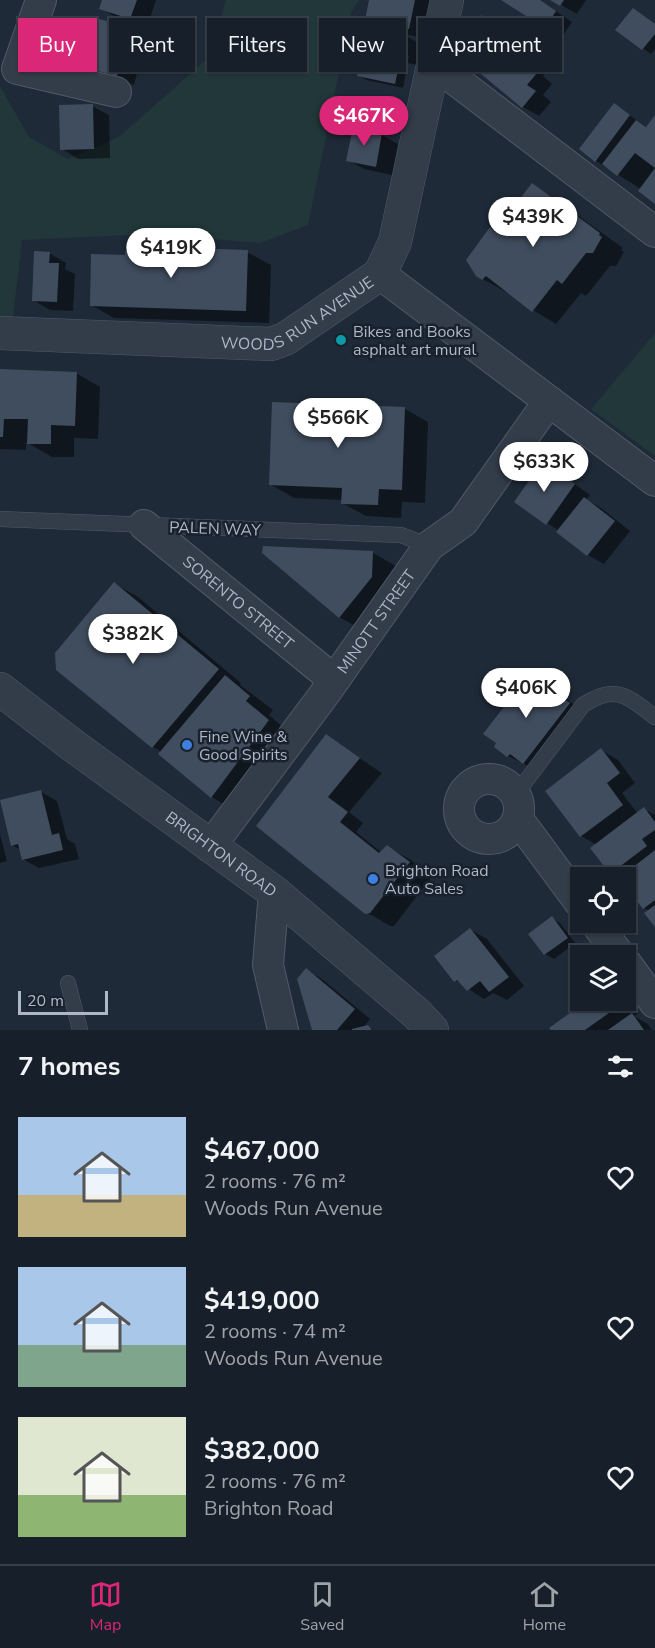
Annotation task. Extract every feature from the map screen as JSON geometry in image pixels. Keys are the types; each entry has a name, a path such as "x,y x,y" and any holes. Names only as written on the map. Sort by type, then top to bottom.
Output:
{"street":[{"path":"40,0 17,69 116,92"},
{"name":"WOODS RUN AVENUE","path":"443,18 447,0"},
{"name":"WOODS RUN AVENUE","path":"0,333 271,344 285,339 380,274 395,242 431,72"},
{"path":"445,72 655,232"},
{"path":"380,274 655,481"},
{"name":"MINOTT STREET","path":"210,847 334,680 429,546 463,522 549,401"},
{"name":"SORENTO STREET","path":"144,525 334,680"},
{"name":"BRIGHTON ROAD","path":"0,689 70,744 274,892 417,1014 432,1030"},
{"path":"517,807 570,888"},
{"path":"274,892 268,965 283,1030"},
{"path":"636,977 655,1003"}],"lane":[{"name":"PALEN WAY","path":"0,519 401,535 429,546"},
{"path":"517,807 583,705 596,696 625,694 655,717"},
{"path":"68,983 80,1030"}],"green space":[{"path":"226,0 359,0 350,18 319,18 319,72 339,72 308,225 260,243 151,234 22,240 11,334 0,333 0,86 29,137 68,159 119,137 192,72 195,72 207,59 207,72 307,72 307,18 221,18"},
{"path":"655,333 655,456 591,409"}],"building":[{"path":"102,0 137,0 130,18 99,9"},
{"path":"369,0 415,0 409,29 406,28 406,18 365,18"},
{"path":"501,0 540,0 556,11 551,18 529,18"},
{"path":"550,0 564,0 560,6"},
{"path":"633,8 655,24 655,34 642,50 615,30"},
{"path":"99,19 109,22 109,72 118,72 117,76 97,71"},
{"path":"358,72 398,72 395,84 357,76"},
{"path":"479,72 537,73 527,85 536,91 522,108"},
{"path":"614,103 630,115 595,162 579,149"},
{"path":"93,104 94,149 60,150 59,105"},
{"path":"655,115 655,168 635,153 617,176 602,164 636,120 646,127"},
{"path":"353,127 382,133 376,167 346,161"},
{"path":"655,168 655,204 638,191"},
{"path":"532,183 600,233 602,237 593,253 586,253 562,284 557,280 532,312 486,276 482,280 476,276 466,260 490,227 495,232"},
{"path":"154,247 248,250 246,311 90,306 91,254 125,255 125,251 154,252"},
{"path":"34,251 50,252 49,263 59,263 57,302 32,301"},
{"path":"0,369 77,372 75,426 51,425 51,444 27,444 28,419 4,419 3,437 0,437"},
{"path":"272,402 405,407 402,490 379,489 378,505 341,504 342,488 269,485"},
{"path":"542,462 575,484 546,525 514,502"},
{"path":"584,497 615,521 587,556 556,532"},
{"path":"263,546 373,551 372,577 339,618 262,553"},
{"path":"114,582 219,669 152,748 56,670 55,653"},
{"path":"530,673 570,703 523,764 510,754 507,757 494,747 496,743 483,734"},
{"path":"225,675 250,696 246,701 269,720 211,798 158,754"},
{"path":"326,734 360,758 328,797 348,812 340,822 379,853 387,845 410,862 370,913 365,914 256,826"},
{"path":"601,748 620,773 607,783 623,805 580,837 545,791"},
{"path":"41,790 52,835 59,833 63,850 22,860 18,844 11,846 0,800"},
{"path":"644,807 655,822 655,830 642,839 647,846 619,867 605,867 590,848"},
{"path":"655,850 655,900 643,909 636,900 636,867 633,867"},
{"path":"655,905 655,927 644,913"},
{"path":"552,916 568,938 544,955 528,934"},
{"path":"470,928 509,977 489,992 480,981 467,991 457,980 454,982 434,956"},
{"path":"306,968 355,1009 337,1030 312,1030 297,979"},
{"path":"573,1011 612,1011 585,1030 551,1030 549,1028"},
{"path":"632,1013 644,1030 608,1030"},
{"path":"368,1025 372,1030 352,1030 352,1029"}],"place":[{"name":"Bikes and Books asphalt art mural","path":"341,340"},
{"name":"Fine Wine & Good Spirits","path":"187,745"},
{"name":"Brighton Road Auto Sales","path":"373,879"}]}
